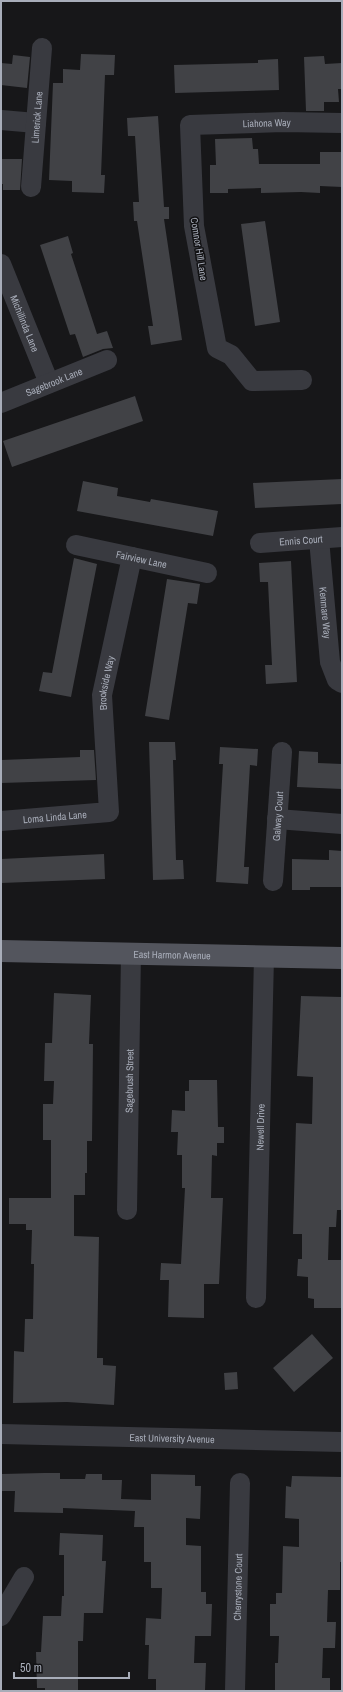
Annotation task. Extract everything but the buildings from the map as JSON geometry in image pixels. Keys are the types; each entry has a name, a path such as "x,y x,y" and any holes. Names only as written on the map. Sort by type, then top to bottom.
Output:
{"main road":[{"name":"East Harmon Avenue","path":"1,951 342,958"}],"street":[{"name":"Limerick Lane","path":"31,187 42,48"},
{"path":"1,120 36,123"},
{"name":"Liahona Way","path":"190,125 283,122 342,123"},
{"name":"Comnor Hill Lane","path":"190,125 194,226 217,348 231,355 252,381 302,380"},
{"name":"Michillinda Lane","path":"1,264 49,383"},
{"name":"Sagebrook Lane","path":"1,402 107,360"},
{"name":"Ennis Court","path":"260,543 342,537"},
{"name":"Kenmare Way","path":"319,539 330,662 337,680 342,683"},
{"name":"Fairview Lane","path":"76,545 207,573"},
{"name":"Brookside Way","path":"109,812 102,695 132,557"},
{"name":"Galway Court","path":"273,881 282,752"},
{"name":"Loma Linda Lane","path":"1,821 109,812"},
{"path":"278,819 342,824"},
{"name":"Sagebrush Street","path":"127,1210 131,953"},
{"name":"Newell Drive","path":"256,1298 264,956"},
{"name":"East University Avenue","path":"1,1434 342,1442"},
{"name":"Cherrystone Court","path":"235,1691 240,1483"},
{"path":"1,1616 24,1577"}]}
